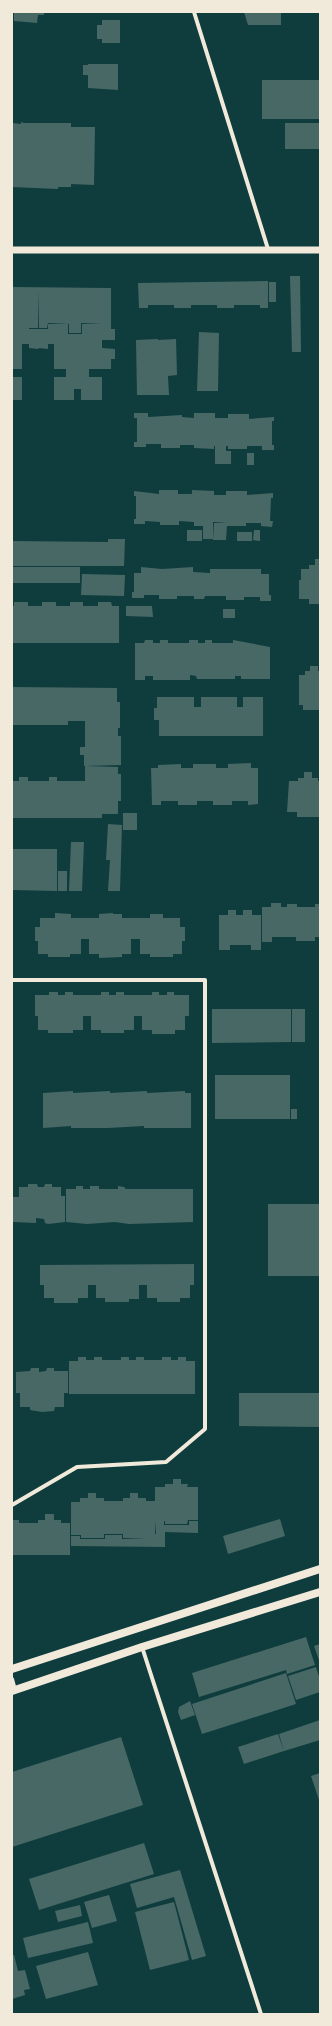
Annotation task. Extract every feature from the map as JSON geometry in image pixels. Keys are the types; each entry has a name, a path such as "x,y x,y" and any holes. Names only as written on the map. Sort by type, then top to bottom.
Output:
{"main road":[{"path":"12,1669 320,1569"},
{"path":"14,1690 142,1647 320,1592"}],"street":[{"path":"194,12 268,248"},
{"path":"12,250 268,248 320,250"},
{"path":"12,980 204,980 204,1429 166,1462 77,1466 12,1505"},
{"path":"142,1647 261,2014"},
{"path":"12,1679 14,1690"}],"building":[{"path":"14,12 44,12 44,15 38,15 37,23 14,21"},
{"path":"244,12 281,12 281,25 248,25"},
{"path":"102,20 120,20 120,43 102,43 102,39 97,39 97,25 102,25"},
{"path":"118,64 118,90 88,88 88,75 83,75 83,65"},
{"path":"262,80 320,80 320,119 262,119"},
{"path":"21,122 71,123 71,127 95,127 94,185 71,184 71,187 58,187 58,189 12,187 12,123 21,124"},
{"path":"285,123 320,123 320,149 285,149"},
{"path":"290,276 300,276 301,352 292,352"},
{"path":"268,281 268,308 260,308 260,305 234,305 234,308 217,308 217,305 191,305 191,308 174,308 174,305 148,305 148,308 139,308 138,283"},
{"path":"269,282 276,282 276,302 269,302"},
{"path":"12,287 111,288 111,329 115,329 115,340 102,340 102,348 115,349 115,359 111,359 111,369 89,369 89,377 102,377 102,400 81,400 81,389 74,389 74,400 54,400 54,377 66,377 66,369 54,369 54,344 48,344 48,349 38,349 29,348 29,344 22,344 22,369 12,369","holes":["39,291 39,328 47,328 48,323 69,324 69,333 81,333 81,323 102,324 82,324 82,334 68,334 68,324 48,324 48,329 29,329 38,328"]},
{"path":"199,332 219,333 218,391 197,391"},
{"path":"158,339 159,395 137,395 136,340"},
{"path":"176,339 177,375 168,376 169,395 159,395 158,340"},
{"path":"12,377 22,377 22,400 12,400"},
{"path":"134,413 148,413 148,417 182,415 182,417 194,418 194,413 215,413 215,418 228,418 228,414 249,414 249,419 274,417 274,421 272,421 272,445 274,445 274,450 262,450 262,446 247,446 247,449 228,449 228,446 214,446 214,449 194,448 194,445 180,445 180,448 161,448 161,444 146,444 146,447 134,447 134,442 137,442 137,418 134,418"},
{"path":"215,446 226,446 226,451 231,451 231,464 215,464"},
{"path":"247,453 254,453 254,465 247,465"},
{"path":"159,490 178,490 178,494 192,494 192,490 214,491 214,495 226,495 226,491 247,491 247,495 273,493 273,498 271,498 270,521 273,521 272,527 261,526 261,523 246,523 246,526 227,526 226,540 213,540 214,523 227,522 213,522 213,539 203,539 203,526 194,526 194,522 179,521 179,525 160,525 160,522 145,521 145,524 134,524 134,519 136,519 136,496 134,496 134,491 159,494"},
{"path":"187,530 202,530 202,541 187,541"},
{"path":"254,530 260,530 260,541 253,540"},
{"path":"237,532 252,532 252,541 237,541"},
{"path":"108,539 125,539 124,566 12,566 12,541 108,542"},
{"path":"315,559 320,559 320,604 309,604 309,599 299,599 299,580 301,580 301,569 309,569 309,565 315,565"},
{"path":"12,567 80,567 80,583 12,583"},
{"path":"141,567 162,569 193,567 193,572 210,573 210,569 261,569 261,574 269,574 269,595 271,595 271,601 260,601 260,597 244,597 244,600 226,600 226,596 205,596 204,599 194,599 194,596 177,596 177,599 159,599 159,595 144,595 144,598 132,598 132,592 134,592 134,573 141,573"},
{"path":"82,574 125,575 124,596 81,595"},
{"path":"14,602 28,602 28,606 42,606 42,602 56,602 56,606 70,606 70,602 83,602 83,606 98,606 98,602 111,602 112,606 119,606 119,643 12,643 12,606 14,606"},
{"path":"126,606 152,606 153,617 126,616"},
{"path":"223,609 235,609 235,618 223,618"},
{"path":"145,640 153,640 153,643 160,643 160,640 168,640 168,643 189,643 189,640 198,640 198,643 205,643 205,640 212,640 212,643 233,643 233,640 270,647 270,679 241,679 241,676 235,676 235,679 197,679 196,676 190,675 190,680 153,680 153,676 145,676 145,680 135,680 135,643 144,643"},
{"path":"310,666 318,666 318,671 320,671 320,710 303,710 303,705 299,705 299,675 305,675 305,671 310,671"},
{"path":"13,687 117,688 117,702 120,702 120,728 118,728 118,736 121,736 121,765 84,766 84,755 80,755 80,747 85,747 85,721 68,721 68,725 12,725"},
{"path":"157,697 194,697 194,707 201,707 201,697 237,697 237,707 243,707 243,697 263,697 263,736 159,736 159,720 154,720 154,708 157,708"},
{"path":"251,763 251,768 258,768 258,804 248,805 248,801 232,801 232,805 213,805 213,801 197,801 197,805 178,805 178,801 161,801 161,805 152,805 151,768 158,768 158,765 181,764 181,768 193,768 193,764 216,764 216,768 228,768 228,764"},
{"path":"85,766 118,767 118,774 121,774 121,801 118,801 118,814 102,814 102,818 12,818 12,781 19,781 19,777 28,777 28,781 49,781 49,777 57,777 57,781 85,781"},
{"path":"304,772 312,772 312,778 318,778 318,781 320,781 319,817 297,817 297,812 287,812 289,781 298,781 298,778 304,778"},
{"path":"123,813 137,813 137,830 123,830"},
{"path":"108,824 122,825 120,891 108,891 110,860 106,860"},
{"path":"71,842 84,842 82,891 69,891"},
{"path":"12,849 57,849 57,891 12,890"},
{"path":"58,871 67,871 67,891 58,891"},
{"path":"271,903 281,903 281,907 287,907 287,904 297,904 297,907 315,907 315,904 320,904 320,937 315,937 315,941 296,941 296,937 272,937 272,942 262,942 262,907 271,907"},
{"path":"228,910 236,910 236,915 243,915 243,910 252,910 252,915 261,915 261,950 251,950 251,945 230,945 230,950 219,950 219,915 228,915"},
{"path":"55,913 71,914 71,918 99,918 99,914 113,913 122,914 122,918 150,918 150,914 163,914 163,918 180,918 180,927 185,927 185,941 182,941 182,954 173,954 173,957 150,957 150,954 140,954 140,939 131,939 131,954 122,954 122,957 99,958 99,954 89,954 89,939 81,939 81,954 70,954 70,957 48,957 48,954 38,954 38,941 35,941 35,927 40,927 40,918 55,918"},
{"path":"49,992 58,992 58,995 65,995 65,992 73,992 73,995 101,995 101,992 109,992 109,995 116,995 116,992 124,992 124,995 152,995 152,992 159,992 159,995 167,995 167,992 174,992 174,995 189,995 189,1016 185,1016 185,1030 175,1030 175,1034 152,1034 152,1030 142,1030 142,1016 134,1016 134,1030 124,1030 124,1033 101,1033 101,1030 91,1030 91,1016 83,1016 83,1030 73,1030 73,1033 48,1033 48,1030 38,1030 38,1016 35,1016 35,995 49,995"},
{"path":"212,1009 291,1009 291,1042 212,1043"},
{"path":"292,1009 305,1009 305,1042 292,1042"},
{"path":"215,1075 290,1075 290,1119 215,1119"},
{"path":"73,1091 73,1093 110,1091 110,1093 147,1091 147,1093 185,1091 185,1093 191,1093 191,1128 144,1128 144,1126 71,1128 71,1126 43,1128 43,1093"},
{"path":"291,1109 297,1109 297,1119 291,1119"},
{"path":"28,1184 37,1184 38,1187 44,1187 45,1184 52,1184 52,1187 61,1187 61,1196 65,1196 65,1222 48,1224 45,1223 44,1219 36,1218 36,1223 13,1222 13,1197 19,1197 19,1187 28,1187"},
{"path":"76,1186 83,1186 83,1189 90,1189 90,1186 99,1186 99,1189 118,1189 118,1186 126,1189 193,1189 193,1222 129,1224 115,1222 87,1224 66,1222 66,1189 76,1189"},
{"path":"268,1204 320,1204 320,1276 268,1276"},
{"path":"194,1264 194,1285 190,1285 190,1298 180,1298 180,1302 157,1302 157,1298 147,1298 147,1285 139,1285 139,1299 129,1299 129,1302 105,1302 105,1298 96,1298 96,1285 88,1285 88,1298 78,1298 78,1303 54,1303 54,1298 44,1298 44,1285 40,1285 40,1265"},
{"path":"78,1357 86,1357 86,1360 94,1360 94,1357 102,1357 102,1360 121,1360 121,1357 129,1357 129,1360 136,1360 136,1357 144,1357 144,1360 162,1360 162,1357 171,1357 171,1360 178,1360 178,1357 186,1357 186,1361 195,1361 195,1394 69,1394 69,1361 78,1361"},
{"path":"31,1368 39,1368 39,1372 46,1371 47,1368 54,1368 54,1371 68,1371 68,1393 64,1393 64,1407 55,1407 54,1411 42,1412 30,1410 30,1407 20,1407 20,1393 16,1393 16,1372 30,1371"},
{"path":"239,1393 320,1393 320,1427 239,1426"},
{"path":"173,1479 181,1479 181,1484 188,1484 187,1487 198,1487 198,1520 188,1520 187,1524 165,1524 164,1521 164,1525 189,1525 189,1521 198,1521 198,1533 165,1532 165,1547 71,1546 71,1536 80,1536 80,1539 105,1539 105,1535 122,1535 122,1539 146,1539 123,1538 123,1534 104,1534 104,1538 81,1538 81,1535 71,1535 71,1502 80,1502 80,1498 88,1498 88,1493 96,1493 96,1498 104,1498 104,1501 123,1501 123,1498 130,1498 130,1493 138,1493 138,1498 146,1498 146,1501 155,1501 155,1487 165,1487 165,1484 173,1484"},
{"path":"45,1514 54,1514 54,1520 61,1520 61,1523 70,1523 70,1555 12,1555 12,1520 19,1520 19,1523 38,1523 38,1520 45,1520"},
{"path":"280,1519 285,1536 228,1554 223,1536"},
{"path":"306,1637 315,1665 287,1674 286,1670 199,1697 192,1673"},
{"path":"320,1644 320,1663 314,1646"},
{"path":"316,1667 320,1680 320,1692 296,1700 288,1676"},
{"path":"286,1673 296,1704 202,1734 192,1704"},
{"path":"190,1701 195,1715 181,1720 178,1712 179,1707"},
{"path":"320,1720 320,1740 284,1751 279,1734"},
{"path":"278,1734 284,1751 244,1764 238,1747"},
{"path":"121,1737 143,1805 12,1847 12,1772"},
{"path":"320,1773 320,1803 311,1776"},
{"path":"144,1843 154,1874 39,1910 29,1879"},
{"path":"180,1870 206,1956 192,1960 174,1897 137,1908 130,1884"},
{"path":"109,1895 117,1921 92,1928 84,1902"},
{"path":"174,1902 189,1960 150,1970 135,1912"},
{"path":"80,1905 82,1916 58,1922 55,1911"},
{"path":"88,1922 93,1943 28,1958 23,1938"},
{"path":"88,1952 98,1985 46,1999 36,1966"},
{"path":"12,1955 14,1955 18,1971 25,1970 30,1989 24,1990 25,1995 12,1999"}]}
